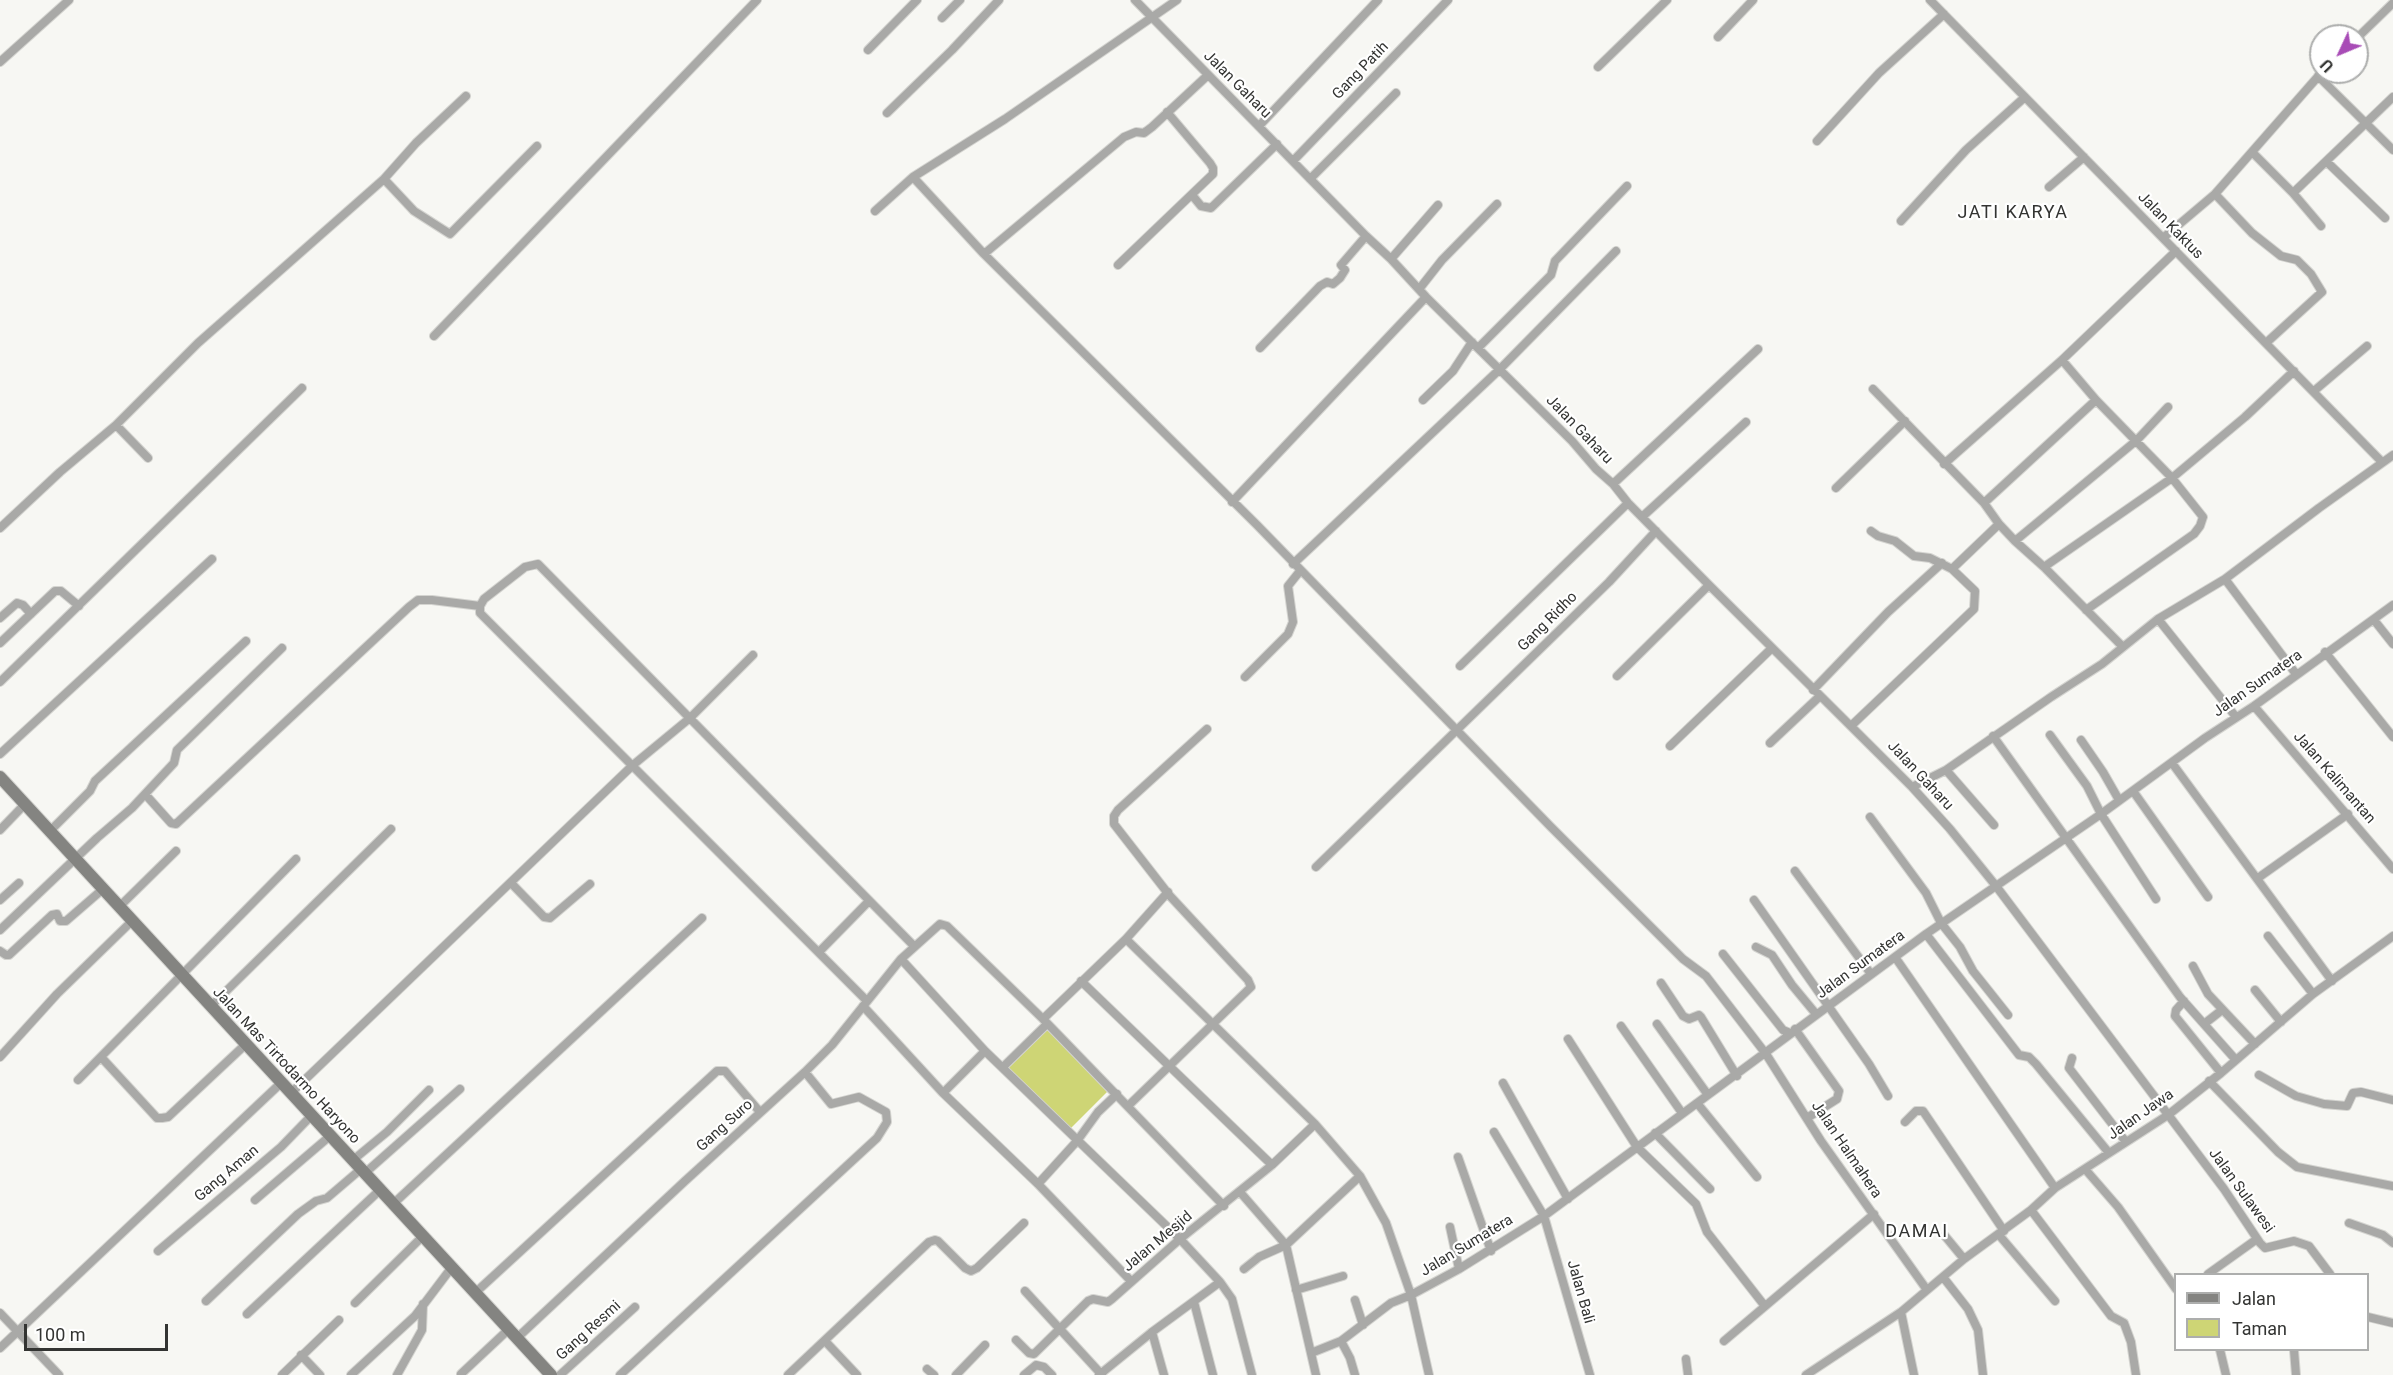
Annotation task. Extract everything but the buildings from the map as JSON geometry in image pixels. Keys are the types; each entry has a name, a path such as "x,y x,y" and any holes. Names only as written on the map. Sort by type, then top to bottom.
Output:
{"street":[{"path":"0,62 69,0"},
{"path":"434,336 757,0"},
{"path":"868,50 917,0"},
{"path":"942,18 960,0"},
{"path":"887,113 952,50 999,0"},
{"name":"Jalan Gaharu","path":"1135,0 1366,236 1420,288 1426,297 1572,441 1628,503 1912,787 1950,829 1996,886 2168,1114"},
{"path":"875,211 913,177 1005,119 1177,0"},
{"path":"1259,126 1377,0"},
{"name":"Gang Patih","path":"1293,161 1448,0"},
{"path":"1598,67 1667,0"},
{"path":"1718,37 1754,0"},
{"name":"Jalan Kaktus","path":"1930,0 2313,392 2389,460"},
{"path":"2369,26 2393,3"},
{"path":"1817,141 1879,73 1944,14"},
{"path":"984,254 1124,137 1136,132 1144,133 1208,75"},
{"path":"2163,238 2215,194 2311,84"},
{"path":"2329,84 2393,150"},
{"path":"1310,179 1396,93"},
{"path":"0,528 60,472 116,425 198,343 384,179 416,143 466,96"},
{"path":"1901,221 1966,150 2025,97"},
{"path":"2293,193 2393,97"},
{"path":"1118,265 1213,174 1213,168 1167,112"},
{"path":"1192,195 1201,206 1211,208 1277,144"},
{"path":"384,179 414,211 450,234 537,146"},
{"path":"2252,153 2293,193 2321,226"},
{"path":"2049,187 2084,157"},
{"path":"2327,162 2385,218"},
{"name":"Jalan Halmahera","path":"913,177 984,254 1135,402 1675,950 1706,976 1766,1054 1821,1141 1927,1290"},
{"path":"1422,400 1453,371 1475,345 1551,275 1555,261 1626,186"},
{"path":"2215,194 2252,233 2281,256 2297,260 2311,274 2322,292 2266,343"},
{"path":"1391,259 1438,204"},
{"path":"1420,288 1455,247 1497,204"},
{"path":"1260,348 1320,286 1327,282 1333,284 1340,278 1345,270 1341,265 1366,236"},
{"path":"1293,564 1500,369 1616,250"},
{"path":"1944,464 2062,360 2176,251"},
{"path":"1232,502 1426,297"},
{"path":"2313,392 2367,346"},
{"path":"1613,484 1758,349"},
{"path":"2062,360 2096,400 2172,478 2201,514 2203,520 2194,534 2086,610"},
{"path":"2044,567 2172,478 2245,417 2294,371"},
{"path":"0,682 302,388"},
{"path":"1873,389 1984,503 2015,541 2122,646"},
{"path":"1984,503 2096,400"},
{"path":"2015,541 2137,440 2168,407"},
{"path":"1836,488 1905,421"},
{"path":"1642,517 1746,422"},
{"path":"116,425 148,458"},
{"path":"1912,787 1946,770 2102,664 2158,619 2225,579 2389,460"},
{"path":"1460,666 1628,503"},
{"path":"1952,569 1999,524"},
{"name":"Gang Ridho","path":"1316,867 1609,582 1656,531"},
{"path":"1852,725 1974,609 1975,591 1952,569 1930,558 1914,556 1895,541 1870,531"},
{"path":"0,754 212,560"},
{"path":"1770,743 1888,612 1942,563"},
{"path":"914,946 538,564 525,567 493,590 480,606 480,613 819,952 943,1093 1038,1184 1131,1281"},
{"path":"1245,677 1288,634 1293,617 1288,586 1300,571"},
{"path":"2225,579 2296,674"},
{"path":"1617,676 1709,585"},
{"path":"0,643 55,591 61,591 79,606"},
{"path":"145,794 171,823 176,824 418,600 480,606"},
{"path":"0,618 17,603 23,605 31,614"},
{"name":"Jalan Sumatera","path":"1429,1375 1411,1295 1491,1251 1513,1234 1544,1216 1682,1113 1737,1076 1793,1031 1941,923 2101,814 2393,605"},
{"path":"2158,619 2236,717"},
{"path":"2374,620 2393,644"},
{"path":"50,831 90,791 95,781 246,641"},
{"path":"2,925 76,860 145,794 174,763 177,750 282,648"},
{"path":"1670,746 1772,648"},
{"path":"2325,652 2393,737"},
{"path":"291,1093 633,765 690,718 753,656"},
{"name":"Jalan Kalimantan","path":"2254,706 2393,869"},
{"path":"1128,1106 1251,987 1248,980 1168,892 1114,824 1114,816 1118,810 1207,729"},
{"path":"2050,735 2086,786 2101,814 2156,899"},
{"path":"1993,736 2134,935 2184,1001 2235,1059"},
{"path":"2081,740 2119,800"},
{"path":"2172,763 2332,981"},
{"path":"1946,770 1994,825"},
{"name":"Jalan Mas Tirtodarmo Haryono","path":"0,777 551,1375"},
{"path":"2133,791 2208,897"},
{"path":"0,830 24,804"},
{"path":"2258,878 2348,814"},
{"path":"1870,817 1926,893 1941,923 1960,947 1973,971 2008,1015"},
{"path":"211,1006 391,830"},
{"path":"119,907 176,851"},
{"path":"78,1080 296,859"},
{"path":"1795,871 1871,974"},
{"path":"0,900 19,883"},
{"path":"511,883 544,917 550,918 590,884"},
{"path":"0,951 6,956 9,955 52,915 57,914 60,921 66,921 103,889"},
{"path":"1003,1067 1081,981 1126,939 1168,892"},
{"path":"1754,900 1888,1096"},
{"path":"819,952 869,901"},
{"path":"393,1204 702,918"},
{"path":"0,1057 57,994 132,921"},
{"name":"Gang Suro","path":"461,1374 513,1334 805,1072 832,1045 901,959 940,924 947,926 1045,1021"},
{"path":"1926,934 2019,1054 2029,1057 2036,1064 2109,1154"},
{"path":"2268,936 2313,994"},
{"name":"Jalan Jawa","path":"1806,1375 1901,1312 1964,1259 2031,1210 2055,1188 2168,1114 2221,1073 2313,994 2393,936"},
{"path":"1126,939 1315,1124 1360,1176 1386,1223 1411,1295 1391,1302 1341,1341 1311,1353"},
{"path":"1756,947 1772,955 1792,985 1816,1014"},
{"path":"1723,954 1783,1030 1793,1031 1839,1092 1837,1099 1807,1118"},
{"path":"1894,957 2055,1188"},
{"path":"901,959 985,1052 1180,1239 1220,1282 1232,1299 1252,1375"},
{"path":"2193,966 2208,994 2255,1044"},
{"path":"1081,981 1272,1165"},
{"path":"1660,983 1683,1016 1689,1019 1699,1015 1701,1017 1737,1076"},
{"path":"2255,990 2281,1022"},
{"path":"2184,1001 2176,1010 2175,1016 2221,1073"},
{"path":"2204,1024 2222,1010"},
{"path":"1045,1021 1224,1206"},
{"path":"1657,1024 1708,1095"},
{"path":"1621,1026 1682,1113"},
{"path":"1568,1039 1636,1147 1696,1204 1707,1232 1764,1305"},
{"path":"101,1057 157,1118 162,1118 168,1117 246,1044"},
{"path":"943,1093 985,1052"},
{"path":"2072,1058 2069,1068 2126,1142"},
{"path":"475,1293 717,1071 724,1071 760,1112"},
{"path":"620,1375 877,1138 887,1122 886,1112 859,1097 831,1104 805,1072"},
{"path":"2259,1075 2296,1096 2324,1104 2347,1106 2353,1093 2361,1092 2393,1100"},
{"path":"2209,1081 2278,1152 2297,1167 2393,1186"},
{"path":"0,1348 281,1083"},
{"path":"1503,1083 1568,1199"},
{"path":"206,1300 298,1214 315,1201 327,1198 360,1168 460,1089"},
{"path":"360,1168 387,1132 429,1090"},
{"path":"1038,1184 1077,1141 1098,1112 1117,1094"},
{"path":"1696,1103 1757,1177"},
{"path":"1905,1122 1916,1111 1923,1111 2002,1233 2055,1301"},
{"name":"Jalan Sulawesi","path":"2168,1114 2265,1248 2294,1241 2309,1246 2329,1273"},
{"name":"Gang Aman","path":"158,1251 281,1147 312,1115"},
{"name":"Jalan Mesjid","path":"1016,1340 1029,1353 1034,1354 1088,1301 1093,1299 1108,1302 1180,1239 1224,1206 1272,1165 1315,1124"},
{"name":"Jalan Bali","path":"1494,1132 1544,1216 1590,1375"},
{"path":"1655,1133 1710,1188"},
{"path":"255,1200 330,1136"},
{"path":"1458,1157 1491,1251"},
{"path":"2085,1169 2118,1207 2174,1288"},
{"path":"1244,1269 1259,1257 1286,1245 1360,1176"},
{"path":"247,1314 380,1190"},
{"path":"1240,1192 1286,1245 1316,1375"},
{"path":"2031,1210 2111,1316 2124,1323 2131,1342 2136,1375"},
{"path":"1724,1341 1764,1305 1874,1215"},
{"path":"793,1373 932,1240 938,1241 965,1268 971,1271 977,1268 1024,1223"},
{"path":"2349,1223 2383,1235 2393,1242"},
{"path":"1450,1227 1459,1269"},
{"path":"355,1303 423,1236"},
{"path":"1945,1236 1964,1259"},
{"path":"2211,1273 2257,1239"},
{"path":"351,1375 415,1316 452,1267"},
{"path":"1296,1290 1343,1276"},
{"path":"1943,1277 1968,1309 1978,1330 1983,1375"},
{"path":"1025,1291 1101,1374 1152,1332 1220,1282"},
{"path":"1355,1300 1363,1325"},
{"path":"1194,1302 1213,1375"},
{"path":"397,1375 422,1330 423,1304"},
{"name":"Gang Resmi","path":"560,1375 635,1306"},
{"path":"1901,1312 1914,1375"},
{"path":"0,1313 59,1375"},
{"path":"2369,1317 2393,1323"},
{"path":"282,1375 339,1320"},
{"path":"1152,1332 1164,1375"},
{"path":"825,1341 857,1375"},
{"path":"1341,1341 1350,1358 1355,1375"},
{"path":"956,1375 985,1345"},
{"path":"2220,1351 2226,1375"},
{"path":"2294,1351 2296,1375"},
{"path":"301,1355 320,1375"},
{"path":"1686,1359 1688,1375"},
{"path":"1024,1375 1036,1365 1044,1367 1052,1375"}],"green space":[{"path":"1048,1027 1110,1089 1070,1129 1008,1067"}],"district":[{"name":"JATI KARYA","path":"2013,213"},
{"name":"DAMAI","path":"1917,1232"}]}
